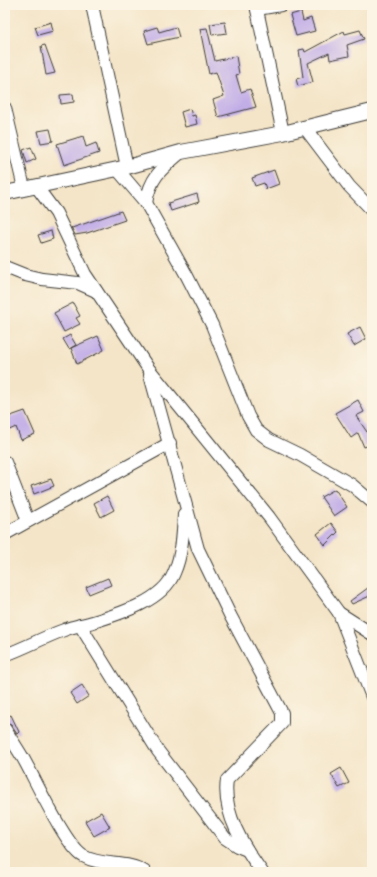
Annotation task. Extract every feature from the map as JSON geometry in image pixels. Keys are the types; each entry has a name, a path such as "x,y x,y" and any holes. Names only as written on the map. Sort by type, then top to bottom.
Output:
{"street":[{"path":"92,5 122,168 146,203 187,276 212,325 248,416 256,430 269,440 300,455 352,485 372,502"},
{"path":"281,5 256,7 283,133"},
{"path":"5,108 30,187 56,213 85,274 148,368 269,517 339,613 372,697"},
{"path":"5,193 122,168 181,152 283,133 372,111"},
{"path":"305,128 349,186 372,210"},
{"path":"146,203 148,189 156,175 181,152"},
{"path":"5,267 25,275 42,279 78,283 96,291"},
{"path":"148,368 170,443 185,505 198,549 230,615 282,712 282,723 227,780 226,789 228,807 247,850 262,872"},
{"path":"5,534 170,443"},
{"path":"5,462 28,521"},
{"path":"5,655 64,630 129,610 154,597 169,583 174,574 182,541 185,505"},
{"path":"339,613 372,634"},
{"path":"80,625 158,751 226,838 237,846 247,850"},
{"path":"5,729 22,757 54,817 82,855 93,860 130,866 145,872"}],"building":[{"path":"301,12 303,21 311,18 315,31 296,36 290,15"},
{"path":"51,22 53,31 38,35 35,27"},
{"path":"225,22 227,33 212,35 210,24"},
{"path":"157,27 159,32 176,27 179,37 148,44 144,31"},
{"path":"207,28 215,61 236,56 239,74 236,75 241,92 250,89 256,107 218,117 213,100 224,96 216,72 209,74 200,29"},
{"path":"360,30 364,39 347,45 349,56 330,60 329,53 308,63 313,82 298,86 296,79 303,77 299,50 304,49 305,52 344,31 345,34"},
{"path":"45,45 55,73 46,75 41,46"},
{"path":"73,94 74,102 61,104 60,95"},
{"path":"190,109 192,116 195,115 197,124 185,127 181,112"},
{"path":"50,129 53,141 41,143 38,131"},
{"path":"83,136 86,147 96,143 99,153 64,165 57,144"},
{"path":"31,147 36,159 27,163 23,150"},
{"path":"274,170 279,184 266,189 264,183 255,186 252,178"},
{"path":"197,194 199,202 171,211 168,203"},
{"path":"121,211 125,220 87,233 75,235 71,227 72,228"},
{"path":"51,231 53,239 41,243 38,235"},
{"path":"73,303 80,316 76,318 80,324 64,332 54,313"},
{"path":"360,327 366,339 354,346 347,334"},
{"path":"70,335 76,345 69,349 63,339"},
{"path":"98,336 104,350 77,364 71,348"},
{"path":"358,400 364,412 356,416 367,432 372,430 372,444 364,447 358,433 351,438 335,413"},
{"path":"25,411 35,434 21,440 16,427 7,431 5,418"},
{"path":"51,479 54,486 34,494 31,486"},
{"path":"335,489 347,507 334,516 321,497"},
{"path":"107,496 114,510 101,517 94,503"},
{"path":"331,523 338,532 325,545 317,534"},
{"path":"108,578 111,585 89,594 86,587"},
{"path":"372,585 372,595 352,604 350,601"},
{"path":"82,685 89,696 77,704 70,693"},
{"path":"11,715 19,732 17,734 11,725 5,722 5,718"},
{"path":"341,768 349,783 339,788 331,774"},
{"path":"101,812 110,827 94,836 85,821"}]}
